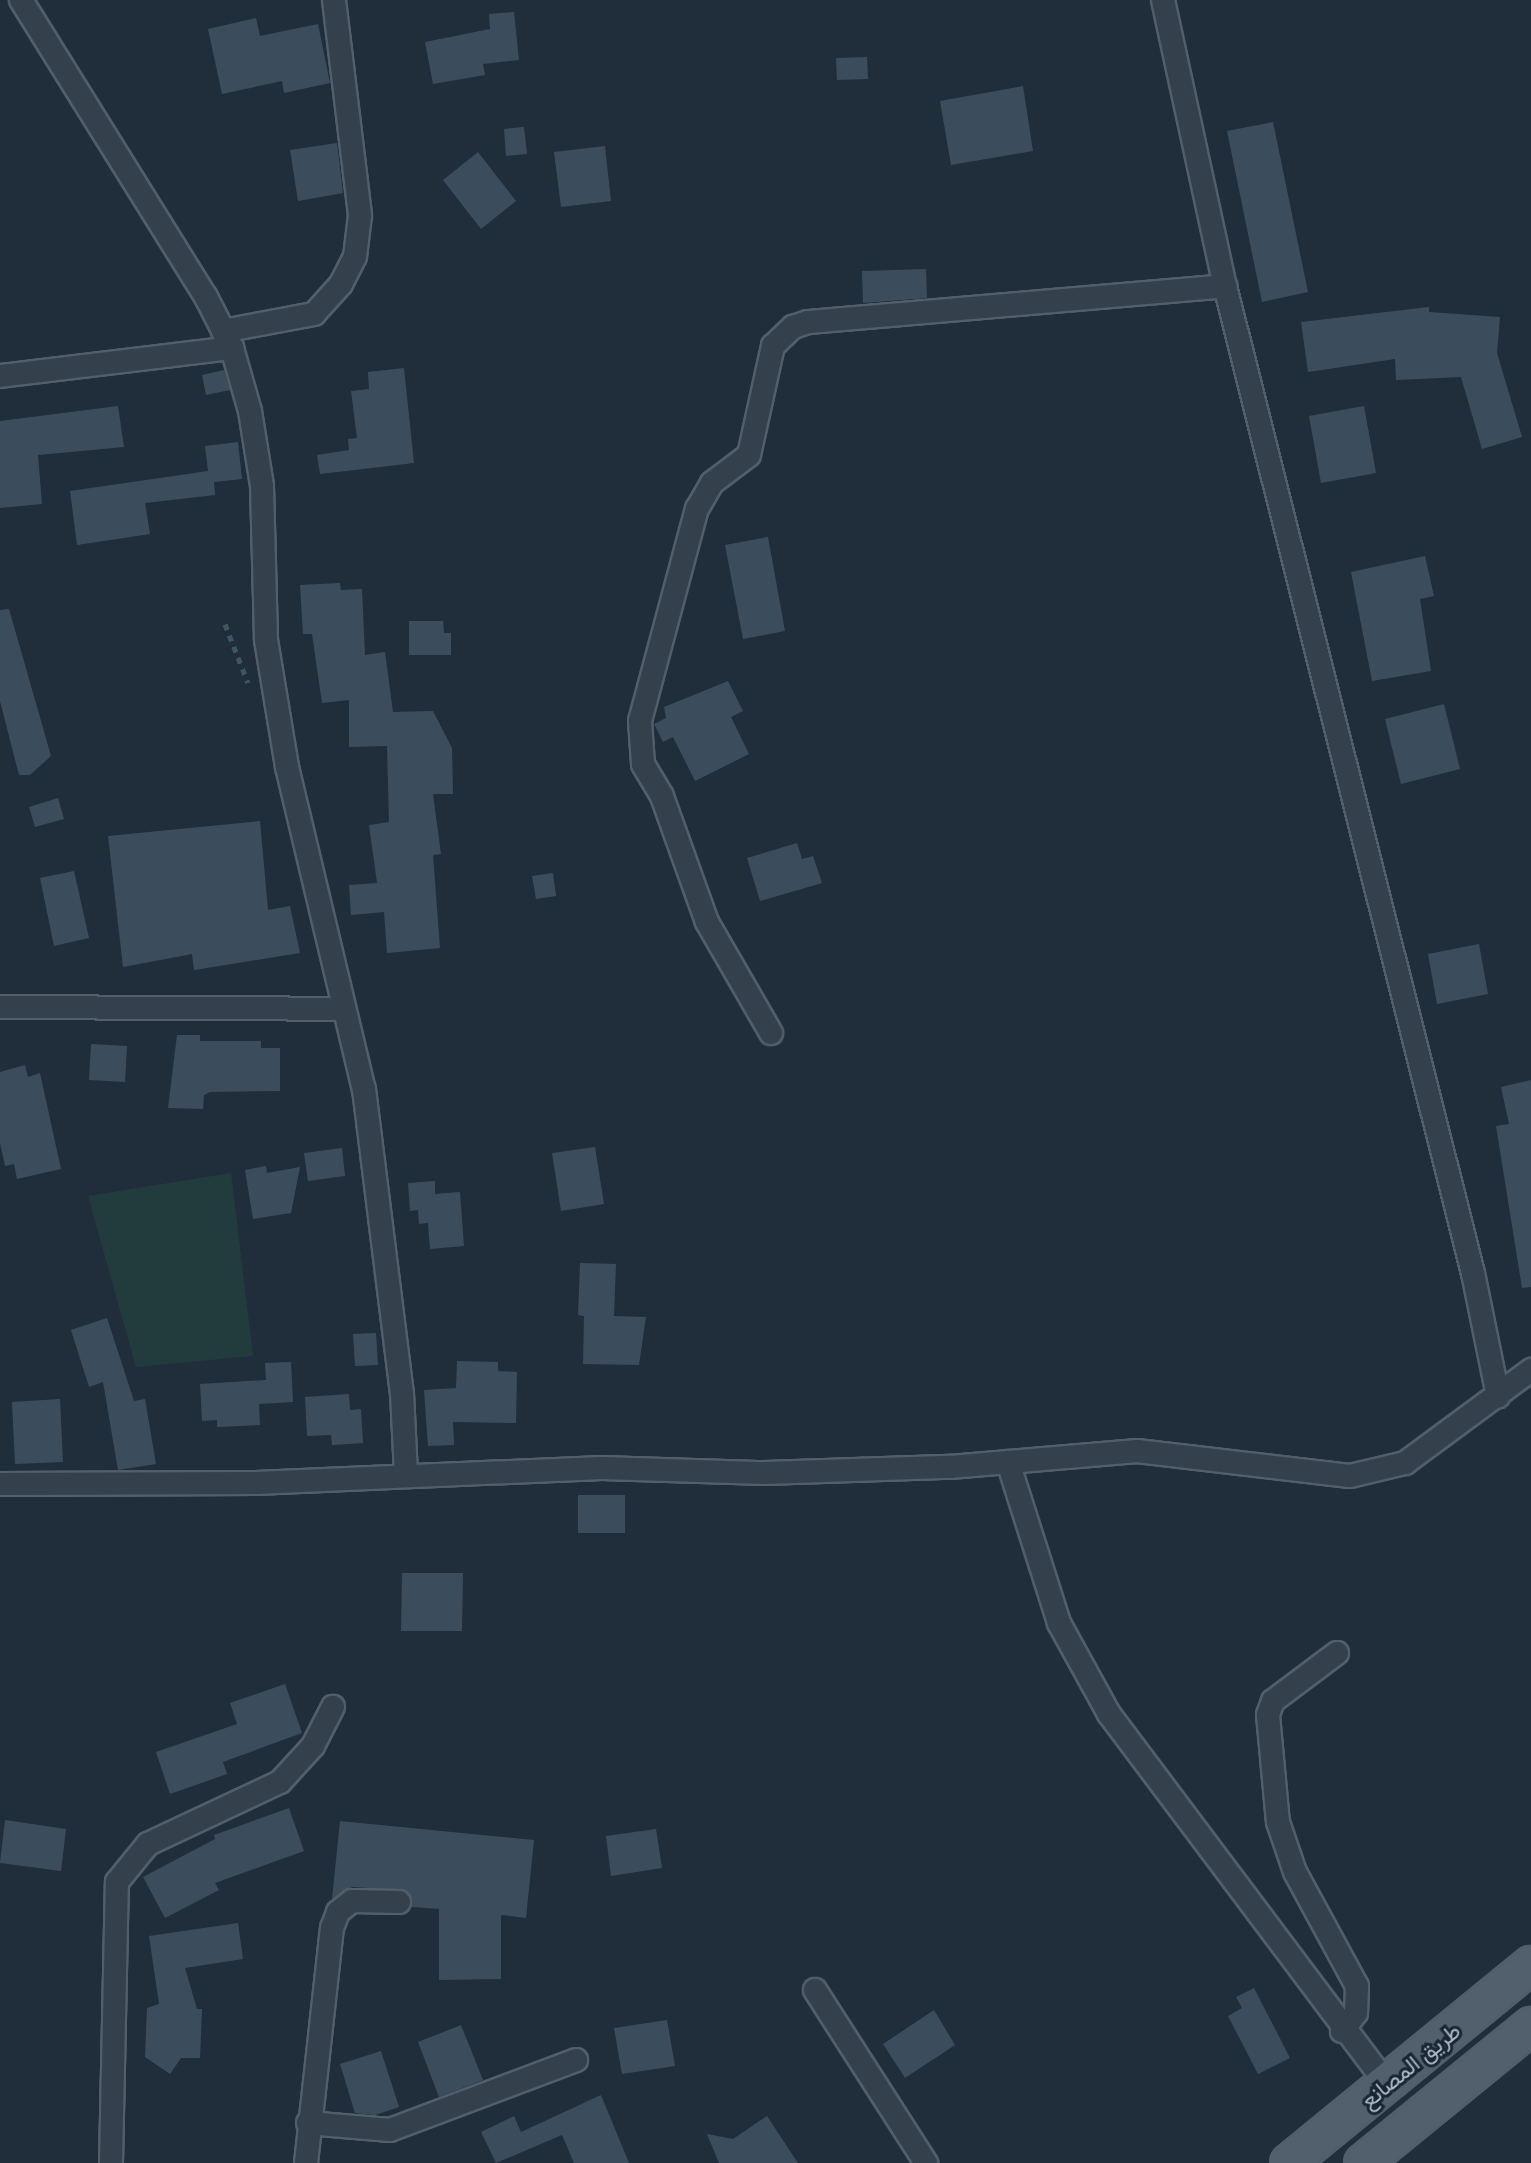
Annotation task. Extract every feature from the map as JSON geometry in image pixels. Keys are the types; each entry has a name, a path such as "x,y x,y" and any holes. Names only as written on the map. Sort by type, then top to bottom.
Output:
{"main road":[{"name":"طريق المصانع","path":"1289,2163 1531,1965"},
{"name":"طريق المصانع","path":"1363,2163 1531,2026"}],"street":[{"path":"21,0 227,339 250,411 262,486 266,640 284,753 364,1089 402,1393 406,1474"},
{"path":"0,376 227,339 314,314 341,284 355,257 360,215 334,0"},
{"path":"1163,0 1225,286 1473,1273 1498,1396"},
{"path":"771,1033 707,922 662,796 643,764 640,721 697,509 712,483 749,455 773,346 793,327 808,322 1225,286"},
{"path":"0,1007 343,1009"},
{"path":"0,1484 256,1483 406,1474 602,1468 765,1473 1177,1452 1350,1476 1405,1463 1531,1370"},
{"path":"1008,1462 1059,1623 1109,1714 1342,2031 1387,2084"},
{"path":"1337,1653 1273,1701 1268,1715 1278,1822 1295,1872 1357,1986 1356,2013 1342,2031"},
{"path":"111,2163 117,1882 148,1844 280,1782 313,1746 333,1707"},
{"path":"306,2163 308,2123 338,1912 352,1901 399,1902"},
{"path":"815,1990 926,2163"},
{"path":"308,2123 390,2130 576,2060"}],"green space":[{"path":"231,1173 253,1356 136,1367 88,1196"}],"building":[{"path":"514,12 519,60 483,64 485,75 433,84 425,42 490,29 489,14"},
{"path":"256,18 260,36 318,24 330,83 284,93 282,81 222,94 208,29"},
{"path":"867,57 868,79 837,80 836,58"},
{"path":"1023,86 1033,151 951,165 940,101"},
{"path":"1273,122 1308,292 1262,302 1227,131"},
{"path":"524,127 527,154 506,156 504,129"},
{"path":"337,143 343,193 298,201 290,150"},
{"path":"605,146 611,201 561,207 554,152"},
{"path":"478,152 516,201 481,229 443,180"},
{"path":"926,269 927,298 863,303 862,271"},
{"path":"1429,307 1429,312 1500,317 1497,353 1522,437 1482,449 1461,377 1396,380 1395,359 1308,372 1301,322"},
{"path":"404,368 414,463 320,474 317,455 349,450 348,439 357,438 351,391 369,389 368,372"},
{"path":"224,370 230,390 206,395 202,375"},
{"path":"118,406 124,447 38,455 42,504 0,508 0,421"},
{"path":"1364,406 1376,473 1321,483 1309,416"},
{"path":"238,442 242,479 214,482 215,495 145,503 150,534 77,545 70,491 208,471 205,446"},
{"path":"768,537 785,631 743,639 725,545"},
{"path":"1425,556 1434,596 1420,599 1431,671 1372,681 1351,572"},
{"path":"340,583 341,590 362,589 365,655 385,652 393,712 433,711 452,748 453,794 433,794 441,854 433,855 440,948 387,953 384,912 351,915 349,885 377,883 369,825 389,822 387,746 349,747 349,700 322,703 312,634 303,634 300,585"},
{"path":"9,609 51,756 30,775 19,775 0,701 0,610"},
{"path":"409,621 443,621 444,633 451,633 451,655 409,655"},
{"path":"728,681 743,711 731,717 749,754 695,781 673,737 663,742 654,724 666,718 664,707"},
{"path":"1444,704 1460,769 1401,784 1385,719"},
{"path":"58,798 64,819 35,827 29,807"},
{"path":"260,821 268,910 290,906 300,953 194,970 192,954 123,967 108,836"},
{"path":"797,843 802,859 813,856 822,883 760,901 747,858"},
{"path":"74,871 89,938 54,946 40,878"},
{"path":"553,873 556,896 536,899 532,876"},
{"path":"1479,944 1488,994 1437,1004 1428,954"},
{"path":"177,1035 200,1035 200,1041 261,1041 261,1048 280,1048 280,1091 210,1092 204,1095 203,1109 168,1108"},
{"path":"91,1044 127,1046 125,1082 89,1080"},
{"path":"25,1065 28,1077 40,1073 61,1169 17,1179 14,1164 5,1166 0,1143 0,1072"},
{"path":"1531,1080 1531,1287 1522,1288 1496,1126 1509,1124 1501,1087"},
{"path":"595,1147 604,1204 561,1211 552,1153"},
{"path":"342,1148 345,1176 308,1181 304,1153"},
{"path":"266,1166 267,1173 300,1167 291,1213 253,1219 245,1170"},
{"path":"435,1181 435,1194 460,1192 464,1246 430,1249 428,1223 419,1224 418,1210 410,1211 408,1183"},
{"path":"580,1263 616,1264 614,1316 646,1317 639,1365 583,1364 584,1316 578,1315"},
{"path":"107,1318 134,1401 145,1399 156,1464 118,1470 103,1382 89,1387 71,1330"},
{"path":"376,1333 378,1365 355,1366 353,1334"},
{"path":"457,1361 498,1362 498,1371 517,1372 516,1423 453,1422 454,1445 428,1446 424,1390 456,1388"},
{"path":"291,1362 293,1402 259,1404 260,1425 217,1427 217,1420 202,1421 200,1384 266,1380 265,1363"},
{"path":"349,1394 350,1410 361,1409 363,1443 332,1445 331,1435 307,1436 305,1397"},
{"path":"60,1399 63,1462 15,1464 12,1402"},
{"path":"578,1495 625,1495 625,1533 578,1533"},
{"path":"402,1573 463,1573 462,1631 401,1631"},
{"path":"285,1684 302,1733 223,1762 227,1774 170,1794 156,1752 237,1724 230,1703"},
{"path":"289,1808 304,1851 215,1883 219,1890 165,1918 143,1877 215,1839 214,1835"},
{"path":"5,1820 66,1829 61,1871 0,1863"},
{"path":"340,1821 534,1840 526,1918 501,1915 501,1979 439,1980 439,1909 412,1907 406,1890 352,1887 332,1899"},
{"path":"656,1829 662,1868 611,1876 606,1836"},
{"path":"238,1923 243,1959 185,1968 197,2009 202,2009 200,2058 181,2058 170,2074 145,2057 147,2008 159,2004 149,1936"},
{"path":"1254,1988 1290,2058 1258,2074 1228,2016 1242,2008 1236,1997"},
{"path":"934,2010 955,2045 905,2078 883,2044"},
{"path":"667,2020 675,2066 622,2074 614,2028"},
{"path":"461,2025 483,2080 439,2097 418,2042"},
{"path":"381,2051 399,2107 375,2115 355,2113 340,2064"},
{"path":"601,2095 629,2163 574,2163 562,2135 496,2163 481,2132 514,2116 521,2132"},
{"path":"767,2116 798,2163 719,2163 707,2134 733,2139"}]}
